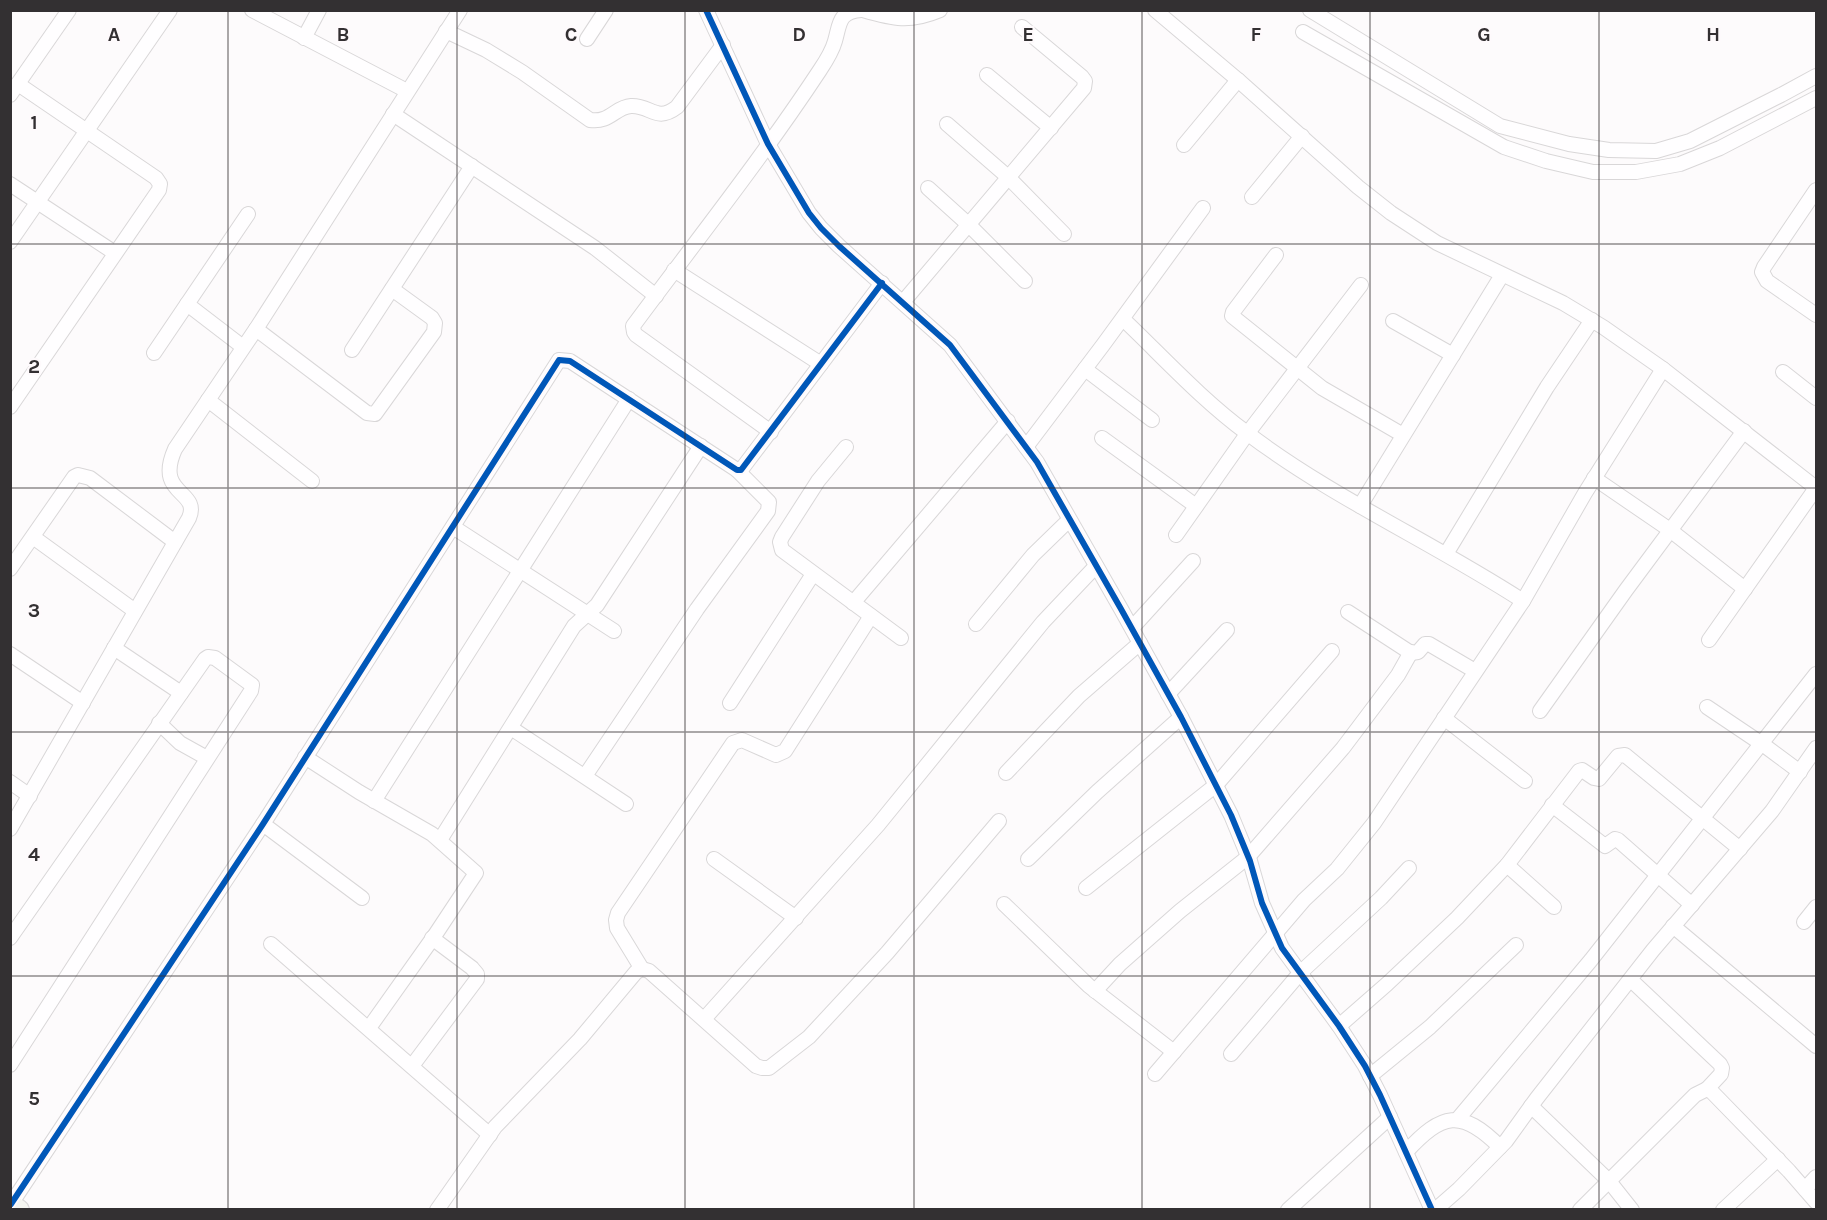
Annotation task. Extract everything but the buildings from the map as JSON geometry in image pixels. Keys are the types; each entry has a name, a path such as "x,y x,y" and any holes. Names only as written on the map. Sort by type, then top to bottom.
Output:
{"street":[{"path":"10,407 159,190 160,184 156,178 87,131 14,90 69,10"},
{"path":"10,242 170,10"},
{"path":"252,10 407,91"},
{"path":"304,38 319,10"},
{"path":"10,829 191,512 190,504 173,486 168,472 175,449 256,329 460,10"},
{"path":"587,39 606,10"},
{"path":"706,10 768,144 809,213 821,228 950,345 1026,447 1132,628 1181,717 1231,815 1275,935 1300,974 1339,1026 1370,1076 1434,1209 1459,1189 1500,1147 1673,926 1772,811 1816,748"},
{"path":"771,432 634,332 633,326 768,144 828,57 843,16 851,11 862,10 903,19 921,18 940,10"},
{"path":"1155,10 1391,213 1437,243 1553,298 1592,320 1663,369 1816,488 1709,640"},
{"path":"1310,10 1500,126 1569,144 1609,150 1656,151 1689,141 1816,75"},
{"path":"903,302 1084,88 1085,81 1082,76 1022,27"},
{"path":"446,31 486,50 522,72 590,120 598,121 628,106 668,114 677,107 723,45"},
{"path":"1303,32 1504,147 1546,161 1593,172 1636,172 1680,164 1720,148 1816,99"},
{"path":"987,75 1051,128"},
{"path":"1184,145 1238,80"},
{"path":"393,114 595,248 656,296"},
{"path":"947,124 1008,177 1064,234"},
{"path":"1252,197 1302,136"},
{"path":"352,350 472,166"},
{"path":"10,184 115,253"},
{"path":"928,188 1025,281"},
{"path":"1816,190 1762,272 1767,281 1816,315"},
{"path":"1026,447 1203,208"},
{"path":"154,353 248,214"},
{"path":"1276,255 1232,316 1322,388 1403,435"},
{"path":"675,270 821,364"},
{"path":"1360,506 1502,275"},
{"path":"737,470 744,468 882,283"},
{"path":"1176,535 1247,434 1361,285"},
{"path":"256,329 368,413 375,414 435,328 432,318 392,289"},
{"path":"187,304 243,348"},
{"path":"1123,319 1217,409 1247,434 1360,506 1523,600"},
{"path":"1446,554 1547,387 1592,320"},
{"path":"1392,321 1452,355"},
{"path":"19,1209 11,1204 263,824 559,360 570,361 737,470 769,502 768,511 697,609 585,776"},
{"path":"1085,369 1152,420"},
{"path":"1155,1074 1304,900 1336,869 1374,823 1523,600 1594,478 1663,369"},
{"path":"1783,372 1816,398"},
{"path":"374,801 628,399"},
{"path":"208,400 312,481"},
{"path":"853,603 1008,421"},
{"path":"1540,711 1744,431"},
{"path":"1102,438 1196,506"},
{"path":"440,840 574,626 597,605 701,446"},
{"path":"846,447 818,481 780,542 782,550 902,638"},
{"path":"10,569 74,477 78,475 90,478 175,542"},
{"path":"1594,478 1670,530 1745,589"},
{"path":"976,624 1033,555 1069,520"},
{"path":"453,527 614,631"},
{"path":"33,537 135,611"},
{"path":"1132,628 1193,561"},
{"path":"705,1018 878,825 1043,622 1096,566"},
{"path":"730,703 813,574"},
{"path":"1348,612 1411,652 1414,653 1422,645 1429,644 1475,671"},
{"path":"871,616 785,751 776,755 741,740 733,743 618,913 616,921 618,928 642,969 654,975 756,1065 762,1068 776,1064 809,1037 887,953 999,821"},
{"path":"1168,694 1227,630"},
{"path":"1006,773 1079,696 1140,643"},
{"path":"114,648 181,693"},
{"path":"1086,888 1215,784 1332,651"},
{"path":"1095,991 1120,964 1180,910 1248,857 1343,748 1398,675 1411,652"},
{"path":"10,654 83,703"},
{"path":"10,938 207,657 215,658 252,685 251,691 10,1065"},
{"path":"1457,1120 1591,960 1816,674"},
{"path":"1707,707 1800,772"},
{"path":"1028,859 1096,792 1181,717"},
{"path":"1444,718 1525,781"},
{"path":"159,723 186,748 207,758"},
{"path":"511,728 626,804"},
{"path":"1339,1026 1436,939 1507,866 1577,772 1582,770 1599,779 1618,756 1622,754 1629,757 1740,849"},
{"path":"305,757 440,840 476,873 369,1028"},
{"path":"10,782 30,796"},
{"path":"1552,804 1605,846 1618,840 1692,905"},
{"path":"263,824 362,898"},
{"path":"714,859 796,918"},
{"path":"1507,866 1554,907"},
{"path":"1231,1054 1300,974 1381,898 1409,868"},
{"path":"1004,904 1095,991 1174,1052"},
{"path":"1804,922 1816,907"},
{"path":"1673,926 1816,1046"},
{"path":"412,1066 477,979 477,974 472,968 432,938"},
{"path":"271,944 490,1135"},
{"path":"1370,1076 1430,1027 1516,945"},
{"path":"437,1209 490,1135 580,1039 636,972 642,969"},
{"path":"1580,1209 1695,1095 1707,1089 1721,1074 1720,1064 1630,980"},
{"path":"1707,1089 1778,1159 1816,1202"},
{"path":"1531,1106 1609,1181 1632,1209"},
{"path":"1288,1209 1390,1116"},
{"path":"1406,1152 1428,1130 1457,1120 1470,1122 1500,1147"},
{"path":"1723,1209 1778,1159"},
{"path":"1805,1189 1816,1177"}],"cycle path":[{"path":"706,10 768,144 809,213 839,246 950,345 1037,462 1181,717 1231,815 1250,861 1262,903 1282,948 1365,1066 1432,1210"},
{"path":"11,1204 263,824 559,360 570,361 737,470 741,470 882,283"}]}
